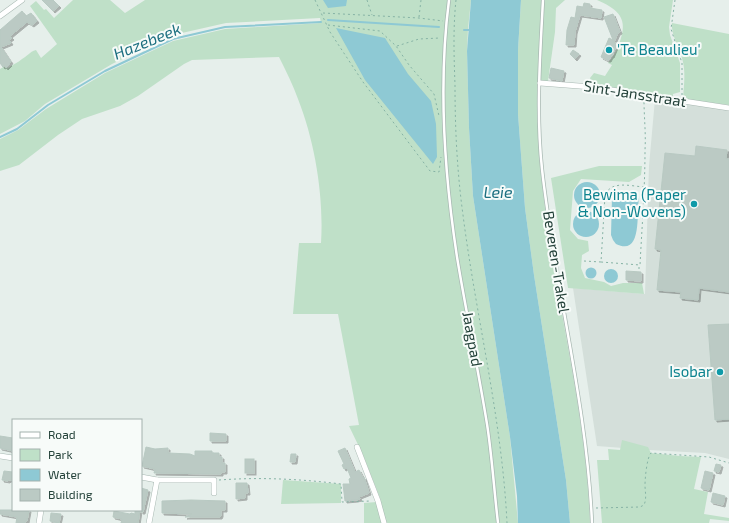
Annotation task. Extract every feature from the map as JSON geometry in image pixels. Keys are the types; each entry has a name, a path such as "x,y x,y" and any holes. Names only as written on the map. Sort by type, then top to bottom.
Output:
{"street":[{"path":"0,16 22,0"},
{"name":"Sint-Jansstraat","path":"540,82 592,87 729,108"},
{"path":"357,447 378,501 384,523"},
{"path":"0,456 12,458"},
{"path":"142,477 157,480 214,480 214,493"},
{"path":"149,523 157,480"},
{"path":"39,523 41,511"}],"lane":[{"name":"Jaagpad","path":"449,0 446,21 444,77 446,156 457,256 487,425 498,523"},
{"name":"Beveren-Trakel","path":"543,0 540,54 542,160 545,191 584,429 592,523"}],"path":[{"path":"315,0 330,32 363,82 430,171 439,172 441,152"},
{"path":"367,0 372,16"},
{"path":"419,18 421,0"},
{"path":"456,0 454,62 456,147 463,214 500,450 506,496 507,523"},
{"path":"675,0 670,29 682,63 681,101"},
{"path":"322,13 419,18 446,21"},
{"path":"328,26 380,31 396,46 409,65 434,94 439,118"},
{"path":"396,46 419,39 445,37"},
{"path":"639,269 644,187 644,95"},
{"path":"601,262 605,196 607,191 616,185 644,187"},
{"path":"584,261 640,265"},
{"path":"592,509 640,507 644,505 646,499 645,483 647,461 648,456 651,453 709,457 729,463"},
{"path":"214,480 240,478 284,479 341,484 342,502 378,501"}],"shaded area":[{"path":"655,99 729,110 729,459 705,453 597,446 573,288 645,294 649,166"}],"green space":[{"path":"73,0 110,0 125,13 145,0 471,0 467,51 473,196 510,437 518,523 386,523 380,498 363,455 349,426 359,425 338,314 293,314 299,243 321,243 322,225 320,189 314,151 296,94 279,57 192,60 138,96 120,106 82,119 58,135 19,165 0,171 0,139 18,130 46,109 105,73 173,41 225,29 321,23 320,18 226,23 173,35 112,64 45,104 25,121 0,134 0,69 5,66 8,68 36,50 41,58 57,44 30,6 36,1 54,18"},
{"path":"521,0 565,0 556,8 555,32 548,81 537,83 539,146 547,226 582,437 590,523 570,523 566,480 525,208 518,114 518,50"},
{"path":"597,0 673,0 669,27 670,35 680,63 680,92 671,96 593,85 590,78 594,73 605,76 612,65 608,63 613,57 623,30 623,24 618,14 609,6"},
{"path":"672,23 729,34 729,105 683,99 684,68 681,54 673,32"},
{"path":"599,166 642,166 641,175 629,182 581,179 573,191 570,230 578,239 588,241 589,251 582,255 581,268 585,278 604,282 611,286 623,283 642,283 644,294 568,288 551,178"},
{"path":"622,440 648,447 651,453 701,457 694,489 708,492 704,514 729,518 729,521 710,519 709,523 602,523 597,460 609,460 608,449 620,450"},
{"path":"283,480 341,484 341,503 281,504"},
{"path":"377,502 382,523 364,523 364,503"}],"water":[{"path":"323,0 347,0 346,6 328,8"},
{"name":"Leie","path":"471,0 521,0 518,50 518,114 525,208 566,480 570,523 518,523 517,496 510,437 473,196 467,51"},
{"path":"336,28 385,38 408,74 431,101 436,124 437,157 433,164 365,80"},
{"path":"587,182 596,186 600,195 596,204 587,208 578,204 574,195 578,186"},
{"path":"619,192 623,193 625,197 629,193 634,193 639,199 638,222 634,239 631,244 625,246 616,244 611,235 612,197"},
{"path":"586,211 595,215 599,224 595,233 586,237 577,233 573,224 577,215"},
{"path":"589,268 593,268 595,269 595,277 589,278 586,275 586,271"},
{"path":"608,269 614,269 618,273 618,279 614,283 608,283 604,279 604,273"}],"building":[{"path":"42,0 53,0 59,6 53,11"},
{"path":"584,3 590,4 590,8 602,10 601,18 580,15 575,32 574,45 566,45 567,30 571,17 575,18 577,6 583,7"},
{"path":"22,11 26,16 31,13 37,21 32,25 27,22 10,36 12,38 9,40 11,43 1,47 11,62 6,68 0,63 0,30"},
{"path":"613,14 620,32 618,33 614,42 617,44 612,56 609,60 607,60 601,57 609,38 613,40 604,17"},
{"path":"573,50 579,54 575,59 570,54"},
{"path":"551,68 564,71 562,81 549,78"},
{"name":"Bewima (Paper & Non-Wovens)","path":"696,146 727,150 726,159 729,159 729,292 699,288 698,300 680,298 681,292 657,290 661,250 655,249 665,153 695,156"},
{"path":"626,271 641,272 641,281 626,280"},
{"name":"Isobar","path":"729,324 729,419 715,420 708,325"},
{"path":"210,433 226,434 226,441 210,441"},
{"path":"0,436 12,438 12,451 0,448"},
{"path":"146,447 155,449 168,448 168,453 190,454 195,456 195,451 212,451 212,453 219,453 219,457 222,457 222,463 225,463 225,472 221,472 221,474 154,473 155,469 142,466"},
{"path":"345,448 355,472 359,470 363,478 364,477 369,493 359,497 360,499 345,501 343,484 350,484 349,479 351,478 347,468 344,469 342,465 344,464 338,451"},
{"path":"291,454 296,454 295,462 290,462"},
{"path":"245,459 254,459 254,473 245,473"},
{"path":"716,464 721,465 719,472 714,471"},
{"path":"4,471 12,472 12,480 2,480"},
{"path":"705,471 713,473 709,490 701,488"},
{"path":"236,483 247,483 248,493 245,493 245,498 236,499"},
{"path":"142,488 148,490 143,512 141,512"},
{"path":"713,493 725,496 723,505 711,502"},
{"path":"162,501 225,501 225,510 221,510 220,517 185,517 192,514 162,513"},
{"path":"0,510 29,511 27,521 25,521 25,523 16,523 17,517 0,514"},
{"path":"114,511 135,514 135,511 140,511 138,523 121,523 122,519 113,517"},
{"path":"51,513 61,514 59,523 50,521"}],"waterway":[{"name":"Hazebeek","path":"328,20 439,27"},
{"name":"Hazebeek","path":"0,137 17,129 48,105 105,71 173,39 225,27 321,22"},
{"name":"Hazebeek","path":"464,30 471,30"}],"place":[{"name":"'Te Beaulieu'","path":"609,50"},
{"name":"Bewima (Paper & Non-Wovens)","path":"694,204"},
{"name":"Isobar","path":"720,372"}]}
